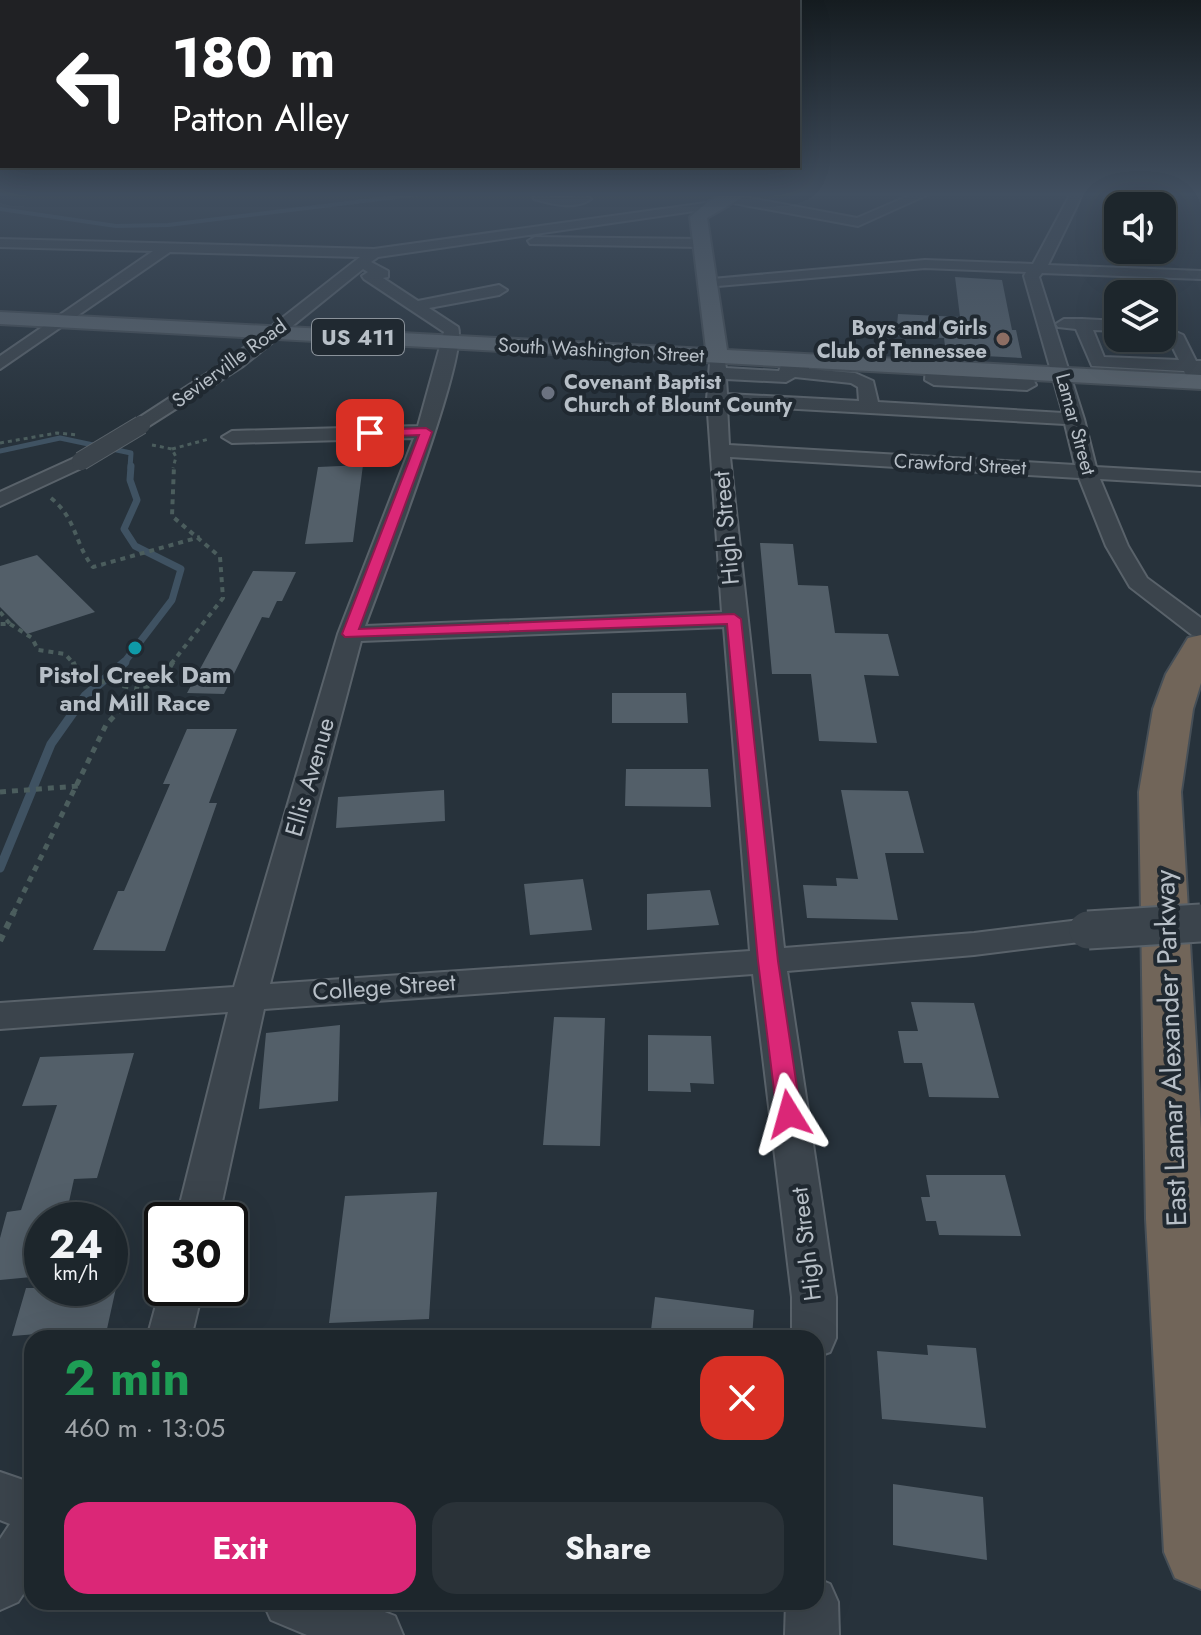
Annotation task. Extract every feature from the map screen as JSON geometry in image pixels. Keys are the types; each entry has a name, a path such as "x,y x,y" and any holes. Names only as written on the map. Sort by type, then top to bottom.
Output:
{"highway":[{"name":"East Lamar Alexander Parkway","path":"1201,646 1185,674 1173,709 1160,792 1176,1219 1201,1552"}],"main road":[{"name":"High Street","path":"704,269 717,376"},
{"name":"South Washington Street","path":"0,318 450,343 717,376 796,359 841,368 935,374 1198,374"}],"street":[{"path":"0,364 136,269"},
{"name":"Sevierville Road","path":"0,500 81,461 141,425 237,362 352,269"},
{"path":"379,269 383,274 369,276 452,330 450,343"},
{"path":"706,283 864,269"},
{"name":"Lamar Street","path":"1038,269 1031,276 1075,419 1087,471 1117,546 1138,582 1201,630"},
{"path":"1046,269 1201,275"},
{"path":"415,306 499,290"},
{"path":"1046,323 1104,325"},
{"path":"1082,324 1098,362 1198,374"},
{"path":"1176,336 1201,340"},
{"name":"Ellis Avenue","path":"201,1202 249,996 350,634 426,432 450,343"},
{"path":"0,344 27,345"},
{"path":"1176,344 1198,374"},
{"path":"1118,352 1122,363"},
{"path":"841,368 867,385 869,408"},
{"path":"935,374 930,394 949,400 956,412"},
{"path":"717,376 869,408 1075,419"},
{"name":"High Street","path":"717,376 719,450 768,961 814,1297 814,1330"},
{"path":"232,437 426,432"},
{"name":"Crawford Street","path":"719,450 1201,479"},
{"path":"350,634 734,619"},
{"name":"College Street","path":"0,1016 768,961 974,944 1088,930 1201,923"},
{"path":"171,1330 177,1306"},
{"path":"0,1496 24,1505"},
{"path":"0,1584 24,1548"},
{"path":"310,1610 376,1635"},
{"path":"812,1610 812,1635"}],"path":[{"path":"0,443 57,433 81,435"},
{"path":"148,445 172,449 200,439 232,437"},
{"path":"0,941 106,725 139,689 160,682 185,643 223,598 220,557 172,516 172,474 176,457 172,449"},
{"path":"47,496 74,522 79,530 80,547 93,567 200,537"},
{"path":"0,612 10,624 32,638 38,650 64,652 73,659 80,677 139,689"},
{"path":"0,624 10,624"},
{"path":"2,792 78,786"}],"building":[{"path":"955,277 1002,280 1012,330 1016,330 1022,358 946,354 944,338 896,336 898,314 960,317"},
{"path":"363,465 353,542 305,544 318,467"},
{"path":"760,543 793,544 798,585 828,586 835,633 888,634 899,676 864,675 877,743 819,741 811,674 772,674"},
{"path":"37,555 95,612 27,634 0,607 0,566"},
{"path":"253,571 296,572 282,601 277,601 269,618 262,617 224,694 187,693"},
{"path":"612,693 686,693 688,723 612,723"},
{"path":"187,729 237,729 209,803 217,803 165,951 93,950 118,891 124,891 170,784 163,784"},
{"path":"626,769 708,769 711,807 625,806"},
{"path":"444,790 445,821 336,828 338,797"},
{"path":"841,790 908,791 924,853 885,853 898,920 807,918 803,885 837,886 836,878 858,879"},
{"path":"583,879 592,930 530,935 524,884"},
{"path":"710,890 719,925 647,930 647,894"},
{"path":"911,1002 974,1003 999,1098 929,1097 922,1063 904,1063 898,1031 918,1031"},
{"path":"554,1017 605,1018 600,1146 543,1145"},
{"path":"340,1025 338,1101 259,1109 266,1033"},
{"path":"648,1035 711,1036 714,1084 690,1083 691,1092 648,1091"},
{"path":"134,1053 97,1178 74,1179 69,1202 24,1202 24,1278 0,1280 0,1238 7,1212 21,1210 57,1105 22,1106 40,1057"},
{"path":"926,1175 1005,1175 1021,1236 939,1235 936,1221 926,1221 921,1197 930,1197"},
{"path":"437,1192 429,1319 329,1323 345,1196"},
{"path":"24,1295 24,1306 112,1306 107,1330 24,1330 24,1335 12,1336"},
{"path":"655,1297 754,1310 753,1330 651,1330"},
{"path":"927,1345 976,1348 986,1428 882,1419 877,1351 928,1355"},
{"path":"893,1484 983,1497 987,1560 893,1545"}],"waterway":[{"path":"0,451 60,438 131,453 130,468"},
{"path":"124,663 172,600 181,569 135,546 124,529 137,500 130,480 131,466"},
{"path":"0,868 51,744 85,696 124,663"}],"place":[{"name":"Boys and Girls Club of Tennessee","path":"1003,339"},
{"name":"Covenant Baptist Church of Blount County","path":"548,393"},
{"name":"Pistol Creek Dam and Mill Race","path":"135,648"}],"route":[{"path":"370,433 426,432 350,634 734,619 768,961 789,1114"}]}
